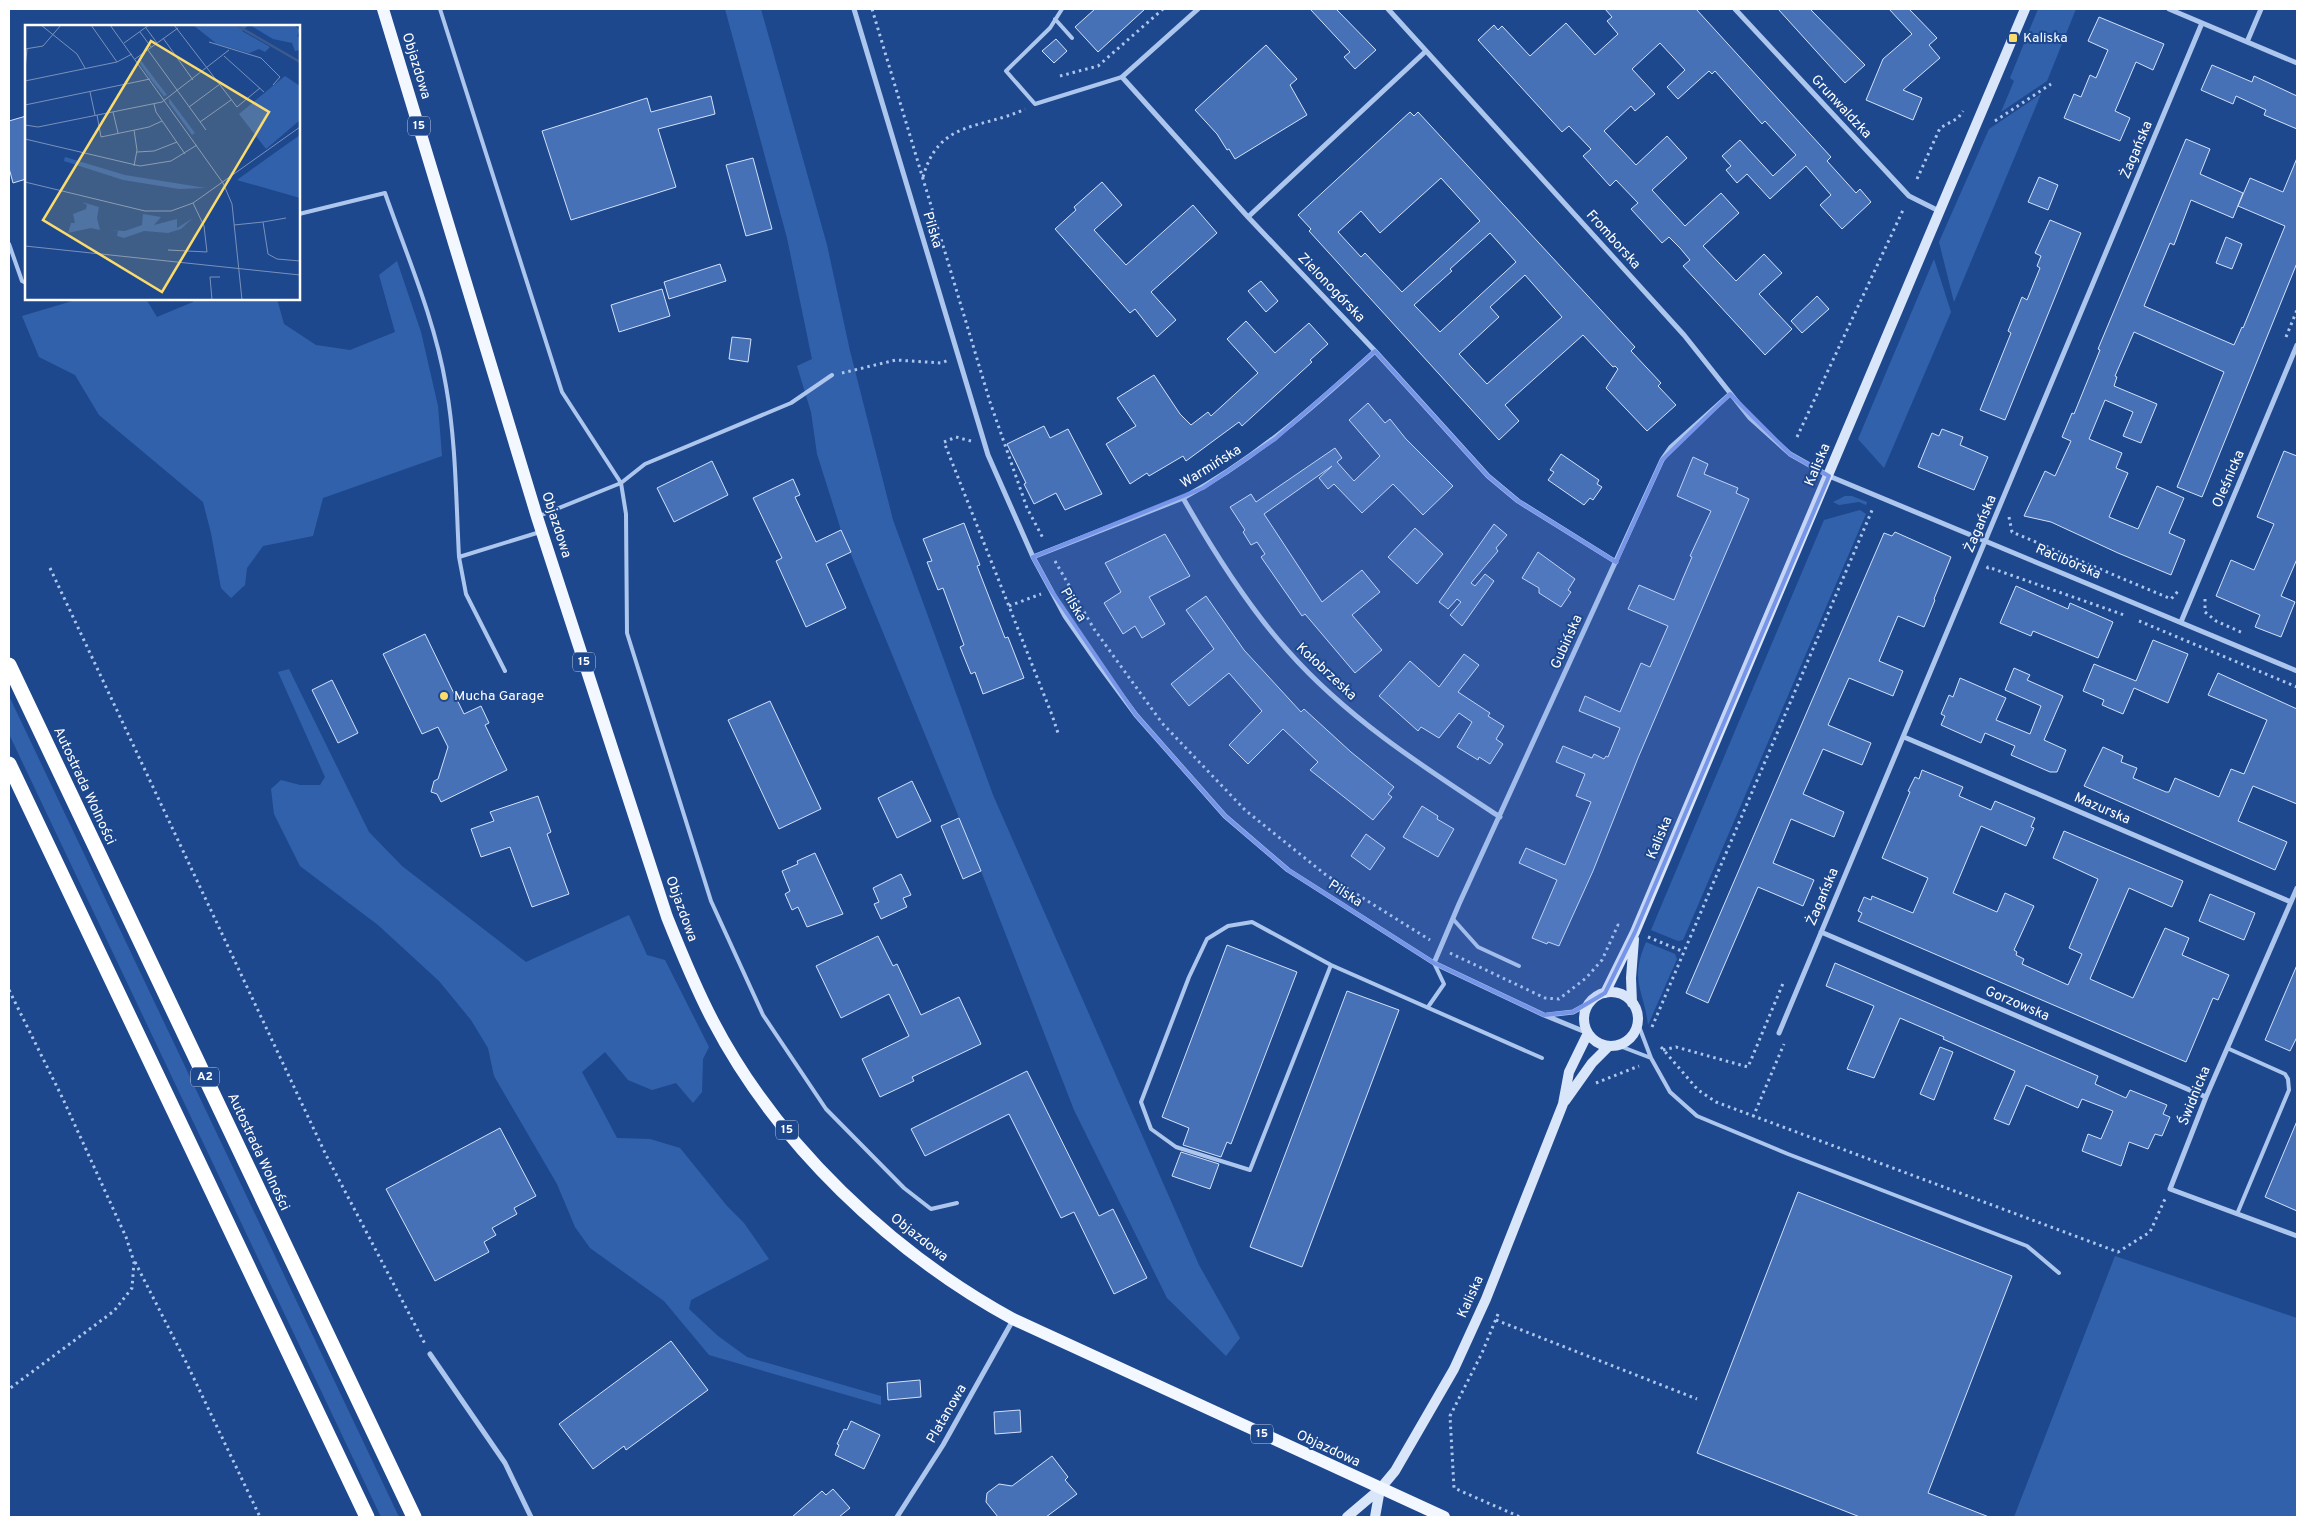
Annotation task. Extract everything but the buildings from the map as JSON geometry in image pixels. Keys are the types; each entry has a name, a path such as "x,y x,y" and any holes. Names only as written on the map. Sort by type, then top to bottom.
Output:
{"highway":[{"name":"Autostrada Wolności","path":"9,665 414,1517"},
{"path":"9,764 367,1517"}],"main road":[{"name":"Objazdowa","path":"383,9 537,517 667,916 687,969 714,1022 745,1073 774,1114 845,1194 918,1258 961,1289 1013,1319 1380,1488"},
{"name":"15","path":"1380,1488 1444,1517"}],"street":[{"name":"Pilska","path":"854,9 988,455 1033,557 1065,616 1114,685 1136,715 1226,816 1288,870 1434,963 1544,1015 1588,1033"},
{"path":"1122,77 1198,9"},
{"name":"Fromborska","path":"1388,9 1684,335 1750,418 1790,454 1829,476"},
{"name":"Grunwaldzka","path":"1735,9 1910,196 1938,211"},
{"name":"Kaliska","path":"1605,993 1635,932 1829,476 1938,211 2025,9"},
{"path":"2169,9 2297,64"},
{"path":"2247,42 2261,9"},
{"name":"Żagańska","path":"1779,1033 2202,23"},
{"path":"1248,217 1426,51"},
{"name":"Zielonogórska","path":"1122,77 1248,217 1375,351 1488,476 1518,501 1616,562"},
{"name":"Oleśnicka","path":"2181,622 2297,345"},
{"name":"Warmińska","path":"1033,557 1183,498 1203,488 1275,439 1375,351"},
{"name":"Gubińska","path":"1434,963 1440,946 1662,460 1672,447 1730,394"},
{"name":"Raciborska","path":"1829,476 2297,672"},
{"name":"Kołobrzeska","path":"1183,498 1236,581 1288,652 1314,678 1391,744 1500,817"},
{"name":"Mazurska","path":"1904,737 2291,902"},
{"name":"Świdnicka","path":"2170,1188 2206,1097 2297,888"},
{"name":"Kaliska","path":"1632,1003 1631,978 1635,932"},
{"name":"Gorzowska","path":"1820,932 2206,1097"},
{"path":"1544,1015 1573,1012 1605,993 1621,994 1632,1003 1637,1013 1638,1021 1631,1036 1613,1045 1600,1044 1588,1033 1584,1017 1591,1002"},
{"name":"Kaliska","path":"1347,1517 1380,1488 1395,1471 1454,1369 1486,1299 1563,1104 1569,1072 1588,1033"},
{"name":"Kaliska","path":"1563,1104 1592,1063 1613,1045"},
{"path":"2170,1188 2297,1236"},
{"name":"Platanowa","path":"897,1517 943,1445 1013,1319"},
{"path":"430,1354 505,1462 532,1517"},
{"path":"1375,1517 1380,1488"}],"lane":[{"path":"440,9 562,392 621,482 626,514 627,633 711,901 763,1015 826,1109 904,1188 931,1209 958,1203"},
{"path":"1062,9 1050,28 1006,71 1035,104 1122,77"},
{"path":"1055,19 1072,38"},
{"path":"300,214 385,193 430,323 446,385 454,462 458,556 466,594 505,671"},
{"path":"9,244 22,282 25,283"},
{"path":"537,517 621,482 645,464 790,403 832,375"},
{"path":"458,556 542,531"},
{"path":"1453,919 1478,947 1519,966"},
{"path":"1331,965 1250,1170 1176,1147 1151,1129 1140,1102 1189,977 1207,939 1228,926 1252,922 1331,965 1542,1058"},
{"path":"1428,1007 1444,984 1434,963"},
{"path":"1638,1021 1651,1058 1670,1092 1697,1116 1788,1154 2027,1246 2058,1273"},
{"path":"1613,1045 1651,1058"},
{"path":"2227,1048 2285,1074 2290,1084 2237,1214"}],"path":[{"path":"872,9 1001,433 1027,508 1049,551 1094,629 1162,723 1245,810 1326,875 1404,926 1464,961 1544,998 1559,999 1570,992 1602,960 1618,925 1684,952"},
{"path":"1060,76 1098,66 1163,9"},
{"path":"1992,123 2051,84"},
{"path":"923,178 927,163 945,137 1035,104"},
{"path":"1917,179 1940,128 1958,118 1963,111"},
{"path":"1796,437 1904,208"},
{"path":"2283,344 2297,310"},
{"path":"832,375 896,360 941,363 959,358"},
{"path":"1001,433 969,441 956,437 944,442 1058,733"},
{"path":"1650,1030 1878,496"},
{"path":"2009,514 2012,532 2084,564 2171,599 2183,586"},
{"path":"1984,573 1988,567 2121,613 2297,687"},
{"path":"50,568 326,1155 430,1354"},
{"path":"1588,1086 1635,1068 1663,1050 1676,1048 1748,1067 1784,981"},
{"path":"9,990 126,1237 134,1262 188,1364 260,1517"},
{"path":"1753,1117 1787,1036 1779,1033"},
{"path":"1659,1044 1698,1090 1716,1102 2118,1252 2150,1232 2170,1188"},
{"path":"9,1388 114,1311 132,1288 134,1262"},
{"path":"1499,1310 1482,1353 1450,1416 1454,1488 1520,1517"},
{"path":"1496,1320 1697,1399"}],"highlighted area":[{"path":"1375,351 1488,476 1518,501 1616,562 1662,460 1730,394 1790,454 1829,476 1635,932 1605,993 1573,1012 1544,1015 1434,963 1288,870 1225,816 1136,715 1051,590 1033,557 1203,488 1275,439"}],"shaded area":[{"path":"725,9 761,9 827,245 850,351 893,520 993,795 1199,1265 1240,1338 1226,1356 1167,1298 1074,1110 981,871 841,530 817,454 811,412 797,366 812,359 787,238"},
{"path":"2038,9 2076,9 2047,81 2001,112 2014,81 2010,78"},
{"path":"2041,94 1954,302 1939,242 1989,129"},
{"path":"1934,259 1951,312 1884,468 1858,439"},
{"path":"397,261 421,332 438,406 442,456 323,498 313,536 263,546 247,568 245,585 231,598 221,588 203,502 99,415 75,375 39,357 22,316 76,300 147,300 157,317 193,302 194,300 277,300 284,324 316,345 350,350 395,332 379,275"},
{"path":"1845,496 1852,496 1867,502 1866,505 1859,502 1839,505 1833,502"},
{"path":"1860,510 1866,514 1683,940 1678,941 1651,930 1824,520"},
{"path":"289,669 369,832 402,866 526,962 629,915 647,955 665,960 709,1047 703,1059 702,1092 693,1103 676,1083 652,1090 628,1080 605,1052 582,1072 617,1138 650,1139 680,1148 727,1206 744,1223 769,1259 691,1300 689,1309 718,1336 747,1357 881,1396 881,1405 709,1355 664,1301 590,1248 575,1227 557,1184 494,1076 488,1048 471,1020 439,981 378,925 300,866 274,814 271,789 281,780 300,785 320,785 325,777 278,672"},
{"path":"9,696 399,1517 381,1517 9,734"},
{"path":"1646,942 1675,954 1677,959 1648,1025 1638,976 1641,956"},
{"path":"2115,1256 2297,1318 2297,1517 2014,1517"}],"place":[{"name":"Kaliska","path":"2013,38"},
{"name":"Mucha Garage","path":"444,696"}]}
